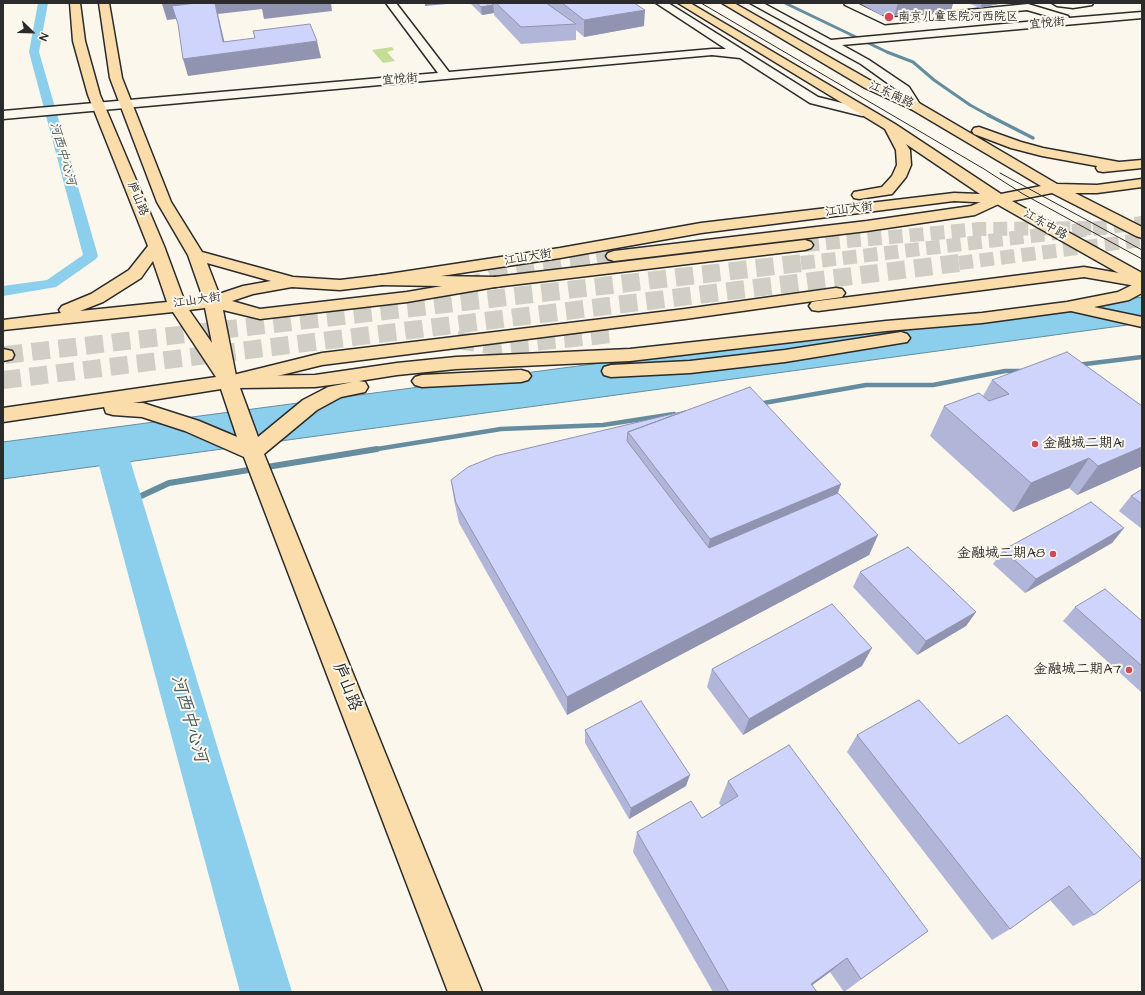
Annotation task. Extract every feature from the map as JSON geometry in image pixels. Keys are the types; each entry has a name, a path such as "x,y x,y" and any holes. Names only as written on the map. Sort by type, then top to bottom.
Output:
{"main road":[{"name":"庐山路","path":"75,3 79,41 97,102 156,246 177,304 228,382"},
{"name":"庐山路","path":"104,3 116,78 164,202 196,255 213,302 228,382 253,452 465,992"},
{"name":"江东南路","path":"683,3 862,112 890,127 950,168"},
{"name":"江东南路","path":"727,3 869,85 915,106 942,121 1054,188 1142,233"},
{"path":"942,121 980,131 1016,145 1042,152 1117,166"},
{"path":"655,221 887,191 899,178 904,165 903,150 890,127"},
{"path":"1054,188 1072,173 1117,166 1142,164"},
{"name":"江东中路","path":"950,168 998,199 1142,281"},
{"name":"江山大街","path":"3,324 177,304 213,302 249,290 292,282 340,285 382,280 560,253 701,228 954,197 998,199 1054,188 1097,189 1142,183"},
{"path":"614,256 867,226 960,213 975,210 998,199"},
{"path":"340,285 377,272 594,232"},
{"path":"213,302 260,314 407,297 495,282 804,245"},
{"path":"42,320 97,298 135,274 156,246"},
{"path":"196,255 292,282"},
{"path":"612,334 928,291 1084,272 1142,281"},
{"path":"382,280 495,282"},
{"path":"228,382 315,381 397,369 456,363 630,355 886,326 982,318 1067,307 1123,296 1142,287"},
{"path":"3,415 228,382 322,359 685,314 836,292"},
{"path":"1067,307 1142,322"},
{"path":"64,406 143,410 192,426 253,452 310,405 335,392 358,387 434,380 690,367 762,359 888,341 982,318"},
{"path":"315,381 358,387"}],"street":[{"path":"391,3 443,72"},
{"path":"661,3 814,100 862,112"},
{"path":"755,3 835,43 865,62 905,90 915,106"},
{"path":"849,3 885,21 978,12 1027,5 1073,21"},
{"path":"959,3 978,12"},
{"path":"1057,3 1073,5 1088,3"},
{"name":"宜悦街","path":"835,43 1142,15"},
{"name":"宜悦街","path":"41,107 702,48 713,46 719,40"},
{"name":"宜悦街","path":"443,72 712,52 742,55"},
{"path":"3,106 41,107"},
{"path":"3,115 41,107"}],"green space":[{"path":"392,47 394,50 387,52 395,61 383,63 372,50"}],"water":[{"path":"1142,297 1142,323 3,479 3,442 669,354"}],"building":[{"path":"196,3 215,3 223,42 255,38 253,31 310,24 317,41 183,59 178,24 172,6"},
{"path":"477,3 493,3 493,5 481,7"},
{"path":"496,3 546,3 576,24 521,27"},
{"path":"562,3 634,3 645,10 584,20"},
{"name":"金融城二期A1","path":"1067,352 1142,406 1142,447 1098,466 1089,458 1031,483 944,406 979,393 989,401 1009,394 992,380"},
{"path":"750,387 841,484 710,539 628,432"},
{"path":"685,411 628,432 627,441 709,548 838,493 878,535 567,697 456,503 451,480 468,467 495,456"},
{"path":"1142,489 1142,504 1131,496"},
{"name":"金融城二期A8","path":"1091,502 1124,528 1036,579 1003,550"},
{"path":"908,547 976,612 926,641 860,572"},
{"path":"1105,589 1142,621 1142,666 1075,607"},
{"path":"832,604 872,648 749,719 712,669"},
{"path":"919,700 959,744 1007,715 1142,860 1142,879 1094,915 1069,886 1010,929 857,735"},
{"path":"641,701 690,775 631,808 585,730"},
{"path":"789,745 928,931 861,979 847,958 811,984 817,992 729,992 637,832 691,801 702,818 738,796 728,781"}],"waterway":[{"name":"河西中心河","path":"3,291 51,284 91,256 34,52 43,3"},
{"path":"785,3 887,52 913,62 934,80 970,105 990,116"},
{"path":"988,115 1033,138"},
{"path":"1077,365 1142,357"},
{"path":"758,404 866,385 933,385 1005,371 1022,371"},
{"path":"371,450 501,429 603,425 674,414"},
{"name":"河西中心河","path":"110,447 266,992"},
{"path":"126,503 169,483 377,449"}],"tunnel":[{"path":"801,263 1142,223"},
{"path":"805,245 979,229 1106,228"},
{"path":"965,262 1142,240"},
{"path":"577,263 614,256"},
{"path":"577,263 582,262"},
{"path":"5,355 810,262"},
{"path":"3,380 965,262"},
{"path":"959,263 965,262"},
{"path":"465,287 497,276 577,263"},
{"path":"457,340 497,346 612,334"}],"tram line":[{"path":"701,3 984,169 1023,194 1142,259"},
{"path":"1000,173 1142,250"}],"place":[{"name":"南京儿童医院河西院区","path":"889,17"},
{"name":"金融城二期A1","path":"1035,444"},
{"name":"金融城二期A8","path":"1053,554"},
{"name":"金融城二期A7","path":"1129,670"}]}
